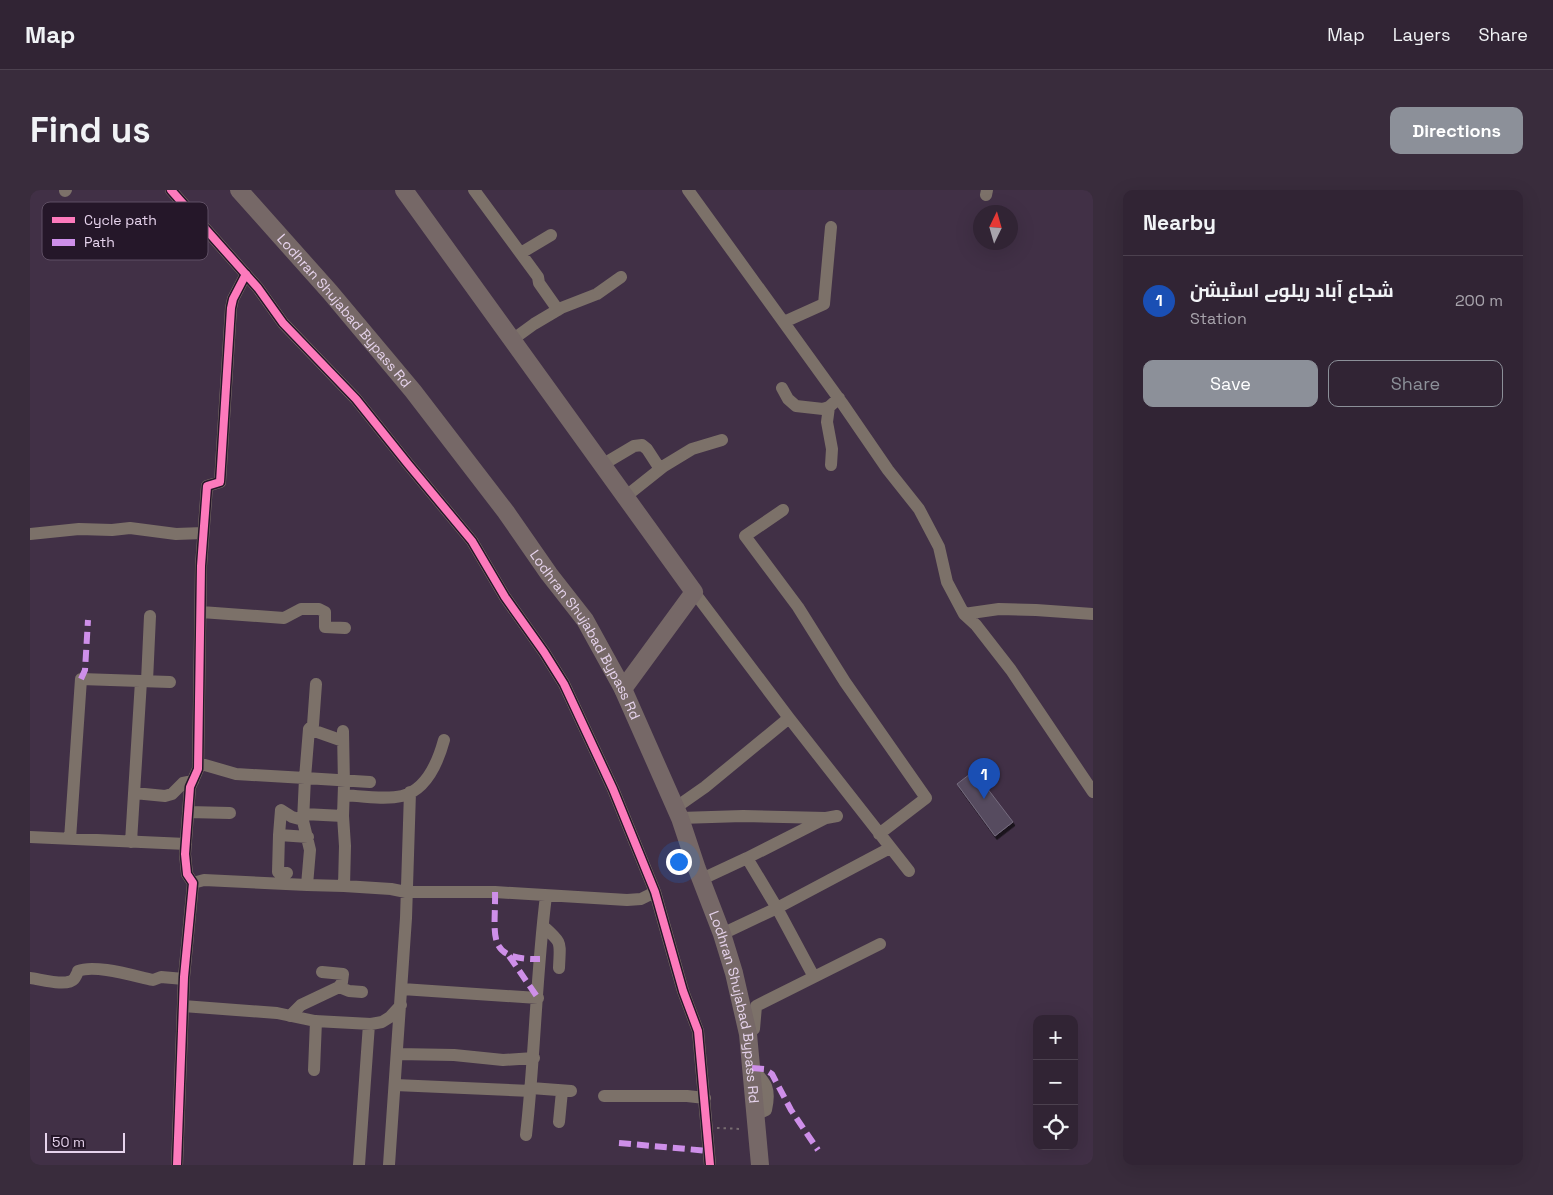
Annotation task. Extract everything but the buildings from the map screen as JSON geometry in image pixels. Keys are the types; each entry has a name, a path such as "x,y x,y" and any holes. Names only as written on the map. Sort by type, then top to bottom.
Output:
{"street":[{"path":"171,190 182,202"},
{"name":"Lodhran Shujabad Bypass Rd","path":"239,190 330,292 419,399 506,512 584,620 623,689 677,813 722,934 734,973 748,1034 760,1165"},
{"path":"404,190 694,592 789,718 909,871"},
{"path":"474,190 538,277 539,283 558,310"},
{"path":"688,190 784,322 834,403 919,509 939,547 947,582 964,614 976,625 1011,670 1093,792"},
{"path":"784,322 824,304 831,227"},
{"path":"208,231 258,288 283,323 356,399 472,541 505,597 564,684 614,790 655,892 683,991 698,1031 710,1165"},
{"path":"521,253 551,235"},
{"path":"177,1165 184,979 193,883 187,874 186,844 190,787 197,774 198,763 203,533 207,486 220,482 231,308 246,274"},
{"path":"512,340 558,310 598,294 621,277"},
{"path":"782,388 788,399 796,406 823,409 834,403"},
{"path":"830,465 832,449 827,422 834,403"},
{"path":"625,497 660,469 692,449 722,440"},
{"path":"602,465 625,451 642,445 647,449 660,469"},
{"path":"783,510 745,536 798,607 845,682 926,798 879,834"},
{"path":"30,534 79,528 112,530 130,528 176,534 203,533"},
{"path":"623,689 694,592"},
{"path":"201,612 284,618 301,609 319,609 325,612 326,627 346,628"},
{"path":"964,614 999,609 1093,614"},
{"path":"131,842 150,616"},
{"path":"70,839 81,679 170,682"},
{"path":"307,885 310,850 304,817 304,778 309,729 313,725 316,684"},
{"path":"677,813 705,787 789,718"},
{"path":"309,729 343,736 344,886"},
{"path":"344,795 402,796 420,787 440,756 444,740"},
{"path":"198,763 236,774 370,782"},
{"path":"134,793 165,796 172,794 183,783 193,780"},
{"path":"389,1165 406,918 410,792"},
{"path":"287,873 278,872 281,810 292,817 343,816"},
{"path":"188,812 230,813"},
{"path":"677,813 831,817 702,879"},
{"path":"279,835 308,837"},
{"path":"30,837 186,844"},
{"path":"722,934 777,908 890,848"},
{"path":"747,858 777,908 814,977"},
{"path":"193,883 204,880 344,886 391,889 406,892 495,892 627,900 641,899 655,892"},
{"path":"526,1134 534,1058 546,896"},
{"path":"543,926 559,940 558,968"},
{"path":"748,1034 754,1029 756,1006 880,944"},
{"path":"30,978 63,983 69,982 75,978 78,971 84,969 153,980 161,977 184,979"},
{"path":"290,1016 301,1005 340,987 343,974 322,972"},
{"path":"340,987 349,991 362,992"},
{"path":"402,989 538,998"},
{"path":"184,1006 268,1012 316,1022 369,1024 382,1022 390,1017 401,1004"},
{"path":"314,1070 316,1022"},
{"path":"359,1165 369,1024"},
{"path":"397,1054 454,1055 503,1060 534,1058"},
{"path":"395,1084 566,1091 559,1122"},
{"path":"604,1096 687,1096 705,1098"}],"path":[{"path":"712,1128 745,1129"}],"marked path":[{"path":"81,679 85,670 88,620"},
{"path":"495,892 495,932 501,950 509,955 540,959"},
{"path":"509,956 538,998"},
{"path":"752,1068 764,1069 772,1074 791,1110 818,1150"},
{"path":"619,1143 709,1151"}],"cycle path":[{"path":"171,190 182,202"},
{"path":"208,232 258,288 283,323 356,399 472,541 505,597 564,684 613,789 655,892 683,991 698,1031 710,1165"},
{"path":"177,1165 184,977 193,883 187,874 185,854 190,787 198,769 201,566 207,486 220,482 231,308 233,299 246,274"}],"place":[{"name":"شجاع آباد ریلوے اسٹیشن","path":"984,799"}]}
